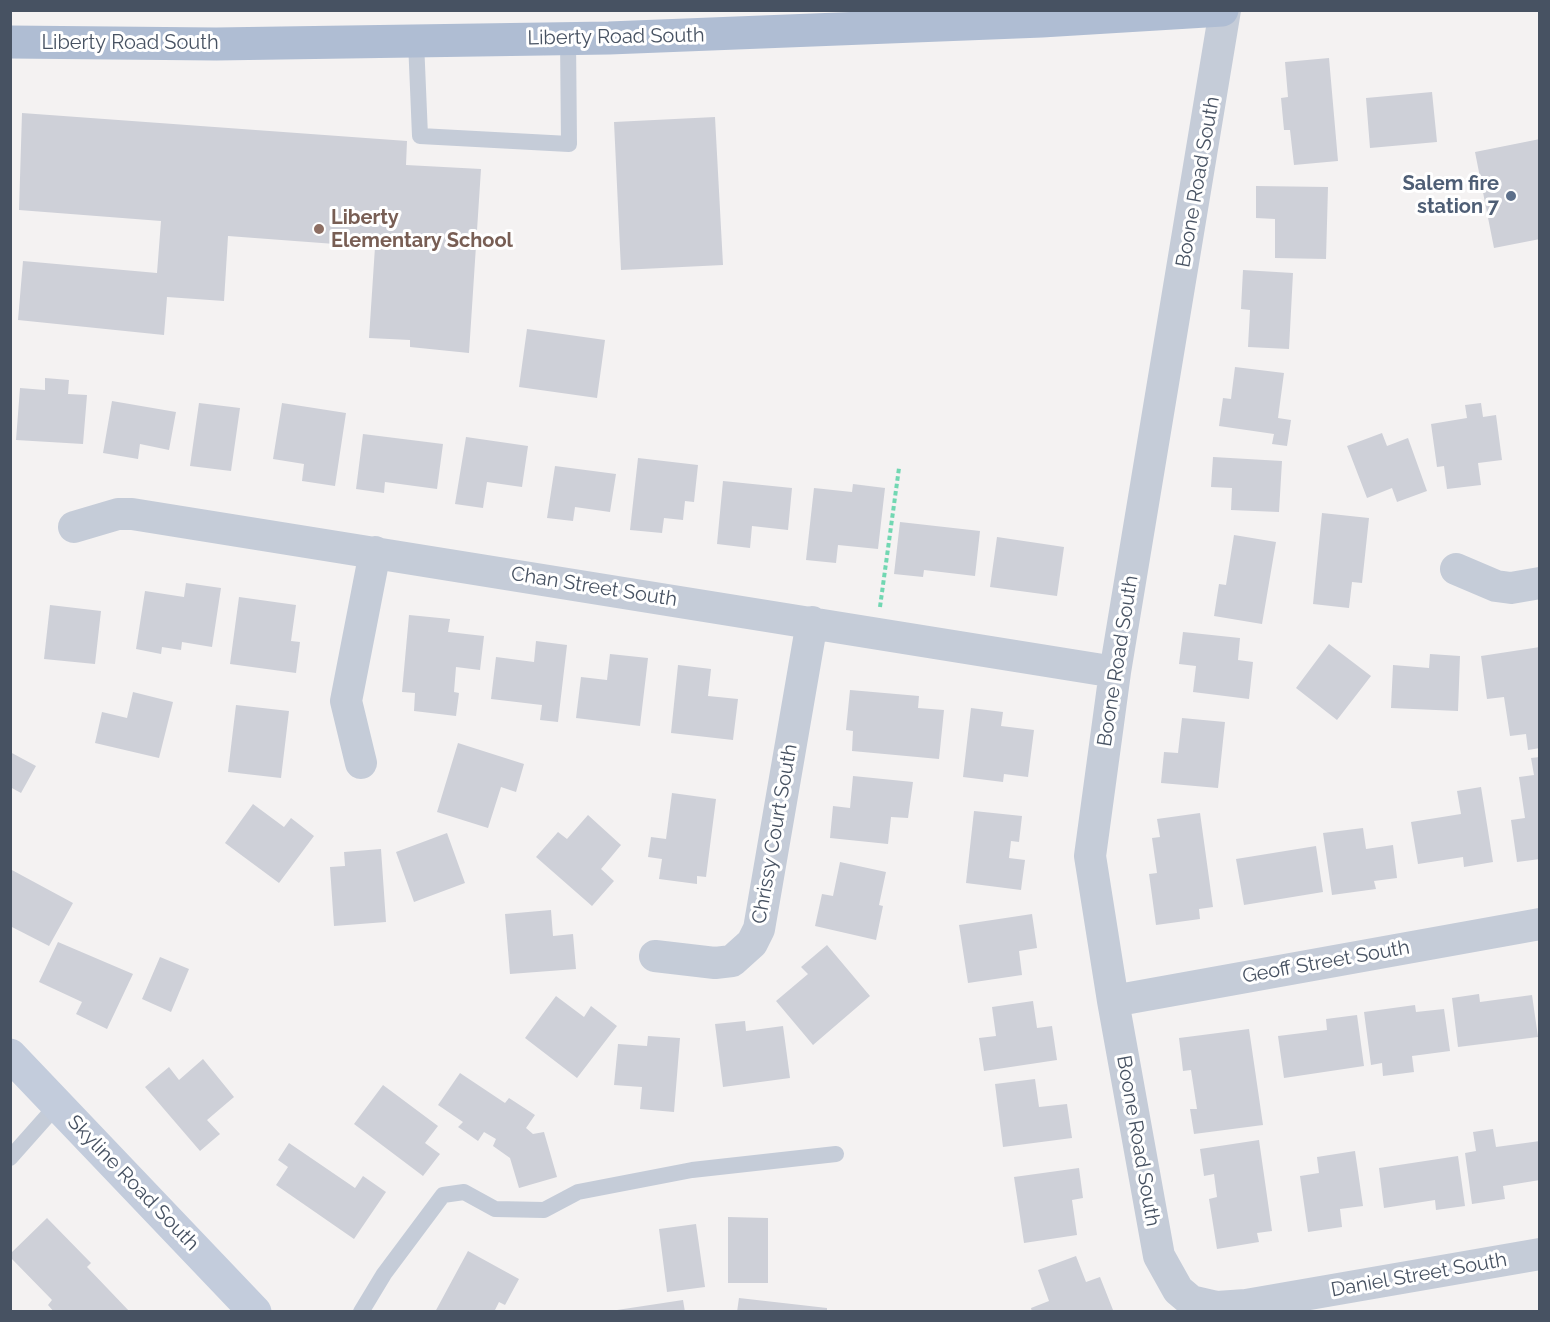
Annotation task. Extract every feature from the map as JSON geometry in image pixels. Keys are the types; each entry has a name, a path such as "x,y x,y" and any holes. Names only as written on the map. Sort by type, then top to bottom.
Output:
{"main road":[{"name":"Liberty Road South","path":"10,42 416,41 568,38 1042,21 1223,10"},
{"name":"Skyline Road South","path":"10,1055 255,1311"}],"street":[{"name":"Boone Road South","path":"1191,1301 1178,1290 1159,1256 1113,1001 1090,856 1115,672 1223,10"},
{"name":"Chan Street South","path":"74,527 118,514 132,514 1115,672"},
{"path":"361,763 346,701 375,552"},
{"path":"1456,568 1496,586 1511,588 1539,583"},
{"name":"Chrissy Court South","path":"655,956 715,963 732,962 752,943 759,929 812,622"},
{"name":"Geoff Street South","path":"1113,1001 1539,924"},
{"name":"Daniel Street South","path":"1191,1301 1217,1307 1246,1305 1539,1254"}],"lane":[{"path":"416,41 420,136 569,144 568,38"},
{"path":"10,1158 58,1104"},
{"path":"362,1311 384,1275 442,1195 464,1192 495,1209 544,1210 578,1192 680,1173 836,1154"}],"path":[{"path":"877,633 899,468"}],"building":[{"path":"1329,58 1338,161 1294,165 1290,130 1284,130 1281,98 1288,97 1285,62"},
{"path":"1432,92 1437,142 1370,148 1366,98"},
{"name":"Liberty Elementary School","path":"22,113 407,141 406,165 481,169 469,353 410,347 410,340 369,338 375,247 228,236 224,301 167,297 164,335 18,320 23,261 157,273 161,221 19,210"},
{"path":"715,117 723,265 621,270 614,122"},
{"name":"Salem fire station 7","path":"1540,139 1540,239 1494,248 1475,152"},
{"path":"1256,186 1328,187 1326,259 1275,258 1275,219 1256,218"},
{"path":"1243,270 1293,273 1289,349 1248,347 1250,310 1241,309"},
{"path":"527,329 605,340 597,398 519,387"},
{"path":"1235,367 1284,373 1278,418 1291,420 1287,446 1272,444 1274,434 1219,426 1223,398 1231,399"},
{"path":"45,378 69,380 68,394 87,395 83,444 16,440 20,388 45,390"},
{"path":"112,401 176,412 169,450 140,444 138,459 103,453"},
{"path":"199,403 240,408 231,471 190,466"},
{"path":"282,403 346,413 335,486 302,481 304,464 273,459"},
{"path":"1481,403 1483,417 1496,415 1502,460 1478,463 1481,485 1447,489 1444,466 1437,467 1431,424 1467,418 1465,405"},
{"path":"1382,433 1387,446 1408,438 1427,491 1397,502 1392,488 1367,498 1347,446"},
{"path":"363,434 443,444 437,489 385,482 384,493 356,489"},
{"path":"466,437 528,446 522,487 487,482 483,508 455,504"},
{"path":"1213,457 1282,461 1279,512 1231,510 1232,488 1211,487"},
{"path":"638,458 698,465 694,502 685,501 683,520 664,518 662,533 630,530"},
{"path":"555,466 616,474 610,512 575,507 573,521 547,518"},
{"path":"723,481 792,488 788,530 752,526 750,548 717,544"},
{"path":"853,484 885,488 878,549 838,545 836,563 806,560 814,488 852,492"},
{"path":"1322,513 1369,518 1362,583 1352,582 1349,608 1313,604"},
{"path":"900,522 980,531 975,576 924,570 923,577 894,574"},
{"path":"1234,535 1276,542 1262,624 1214,616 1219,584 1226,585"},
{"path":"997,537 1064,547 1057,596 990,587"},
{"path":"186,583 221,588 212,647 182,642 181,650 162,647 161,654 136,649 145,591 184,597"},
{"path":"239,597 296,605 291,641 300,642 296,673 230,664"},
{"path":"50,605 101,611 95,664 44,659"},
{"path":"409,615 450,619 448,632 484,636 480,670 456,667 454,692 459,693 456,716 414,711 415,693 402,692"},
{"path":"1183,632 1240,638 1238,660 1253,662 1249,699 1193,692 1196,666 1179,664"},
{"path":"536,641 567,645 558,722 540,720 542,705 491,699 496,657 534,662"},
{"path":"1329,644 1371,676 1337,720 1296,688"},
{"path":"1540,647 1540,748 1528,750 1526,734 1510,736 1504,697 1487,699 1481,656"},
{"path":"610,654 648,658 640,726 576,718 581,677 607,680"},
{"path":"1430,654 1460,656 1458,711 1391,708 1393,665 1429,668"},
{"path":"678,665 711,669 708,696 738,699 733,740 671,733"},
{"path":"850,690 919,696 918,708 944,710 939,759 852,751 853,731 846,730"},
{"path":"133,692 173,702 159,758 95,743 102,712 127,718"},
{"path":"236,705 289,711 281,778 228,772"},
{"path":"971,708 1003,712 1001,726 1034,730 1028,777 1004,774 1003,782 963,777"},
{"path":"1182,718 1225,722 1218,788 1161,783 1164,752 1178,753"},
{"path":"458,743 524,764 516,792 501,787 488,828 437,812"},
{"path":"10,752 36,766 21,793 10,787"},
{"path":"1540,757 1540,859 1517,862 1511,820 1525,818 1519,777 1534,775 1531,758"},
{"path":"853,776 913,782 908,818 891,817 888,844 830,838 833,806 850,808"},
{"path":"1481,787 1493,862 1464,867 1463,857 1418,864 1411,822 1461,814 1457,791"},
{"path":"672,793 716,799 706,877 697,876 697,884 659,879 662,859 648,857 651,837 666,839"},
{"path":"253,804 284,827 291,818 314,836 279,883 225,843"},
{"path":"974,811 1022,816 1019,842 1011,841 1009,858 1025,860 1021,890 966,883"},
{"path":"1200,813 1213,907 1199,909 1200,919 1156,925 1149,874 1157,873 1152,838 1160,837 1157,819"},
{"path":"588,815 621,845 601,869 614,881 592,906 536,857 558,832 567,839"},
{"path":"1363,828 1366,849 1393,845 1397,878 1374,881 1376,889 1332,895 1323,833"},
{"path":"447,833 465,883 414,902 396,852"},
{"path":"1316,846 1323,892 1244,905 1236,859"},
{"path":"381,849 386,922 334,926 330,867 345,866 344,852"},
{"path":"840,862 886,872 879,905 883,906 876,940 815,926 822,894 833,896"},
{"path":"10,869 73,903 49,946 10,926"},
{"path":"551,910 553,936 573,934 576,969 510,974 505,914"},
{"path":"1032,914 1037,948 1019,951 1022,975 968,983 959,925"},
{"path":"58,942 133,974 107,1029 76,1014 82,1002 39,982"},
{"path":"827,945 870,996 813,1045 776,1001 808,974 801,967"},
{"path":"160,957 189,969 171,1012 142,999"},
{"path":"1479,994 1480,1002 1532,995 1538,1037 1458,1047 1452,998"},
{"path":"556,996 584,1017 591,1006 617,1026 577,1078 525,1038"},
{"path":"1033,1001 1037,1028 1052,1026 1057,1060 984,1071 979,1038 996,1036 992,1007"},
{"path":"1415,1005 1416,1012 1444,1009 1450,1051 1412,1056 1414,1072 1383,1076 1382,1063 1371,1065 1364,1012"},
{"path":"1357,1015 1364,1066 1284,1078 1278,1036 1327,1030 1326,1019"},
{"path":"745,1021 746,1031 783,1026 790,1078 723,1087 715,1024"},
{"path":"1249,1029 1263,1125 1194,1134 1190,1109 1197,1109 1191,1070 1183,1071 1179,1038"},
{"path":"648,1036 680,1038 674,1112 640,1109 642,1087 614,1085 618,1044 647,1046"},
{"path":"203,1059 234,1097 207,1120 220,1134 200,1151 145,1087 169,1067 179,1080"},
{"path":"460,1073 505,1103 509,1098 535,1115 526,1128 533,1134 544,1132 557,1177 519,1188 510,1158 493,1146 496,1139 484,1132 478,1141 458,1127 463,1122 438,1105"},
{"path":"1035,1079 1039,1107 1067,1104 1072,1138 1003,1147 995,1084"},
{"path":"383,1085 438,1126 425,1143 440,1154 423,1176 354,1124"},
{"path":"1493,1129 1496,1147 1540,1141 1540,1180 1503,1186 1505,1199 1472,1204 1465,1153 1476,1151 1473,1132"},
{"path":"1259,1140 1272,1231 1257,1233 1259,1242 1217,1249 1209,1199 1217,1197 1214,1174 1204,1176 1200,1149"},
{"path":"289,1143 355,1188 363,1176 386,1192 354,1239 276,1185 288,1167 278,1160"},
{"path":"1355,1151 1363,1206 1340,1209 1342,1227 1308,1232 1300,1176 1319,1173 1317,1157"},
{"path":"1458,1156 1465,1206 1436,1210 1435,1200 1384,1208 1379,1168"},
{"path":"1079,1168 1083,1198 1072,1200 1077,1235 1024,1243 1014,1177"},
{"path":"728,1217 768,1218 768,1283 728,1283"},
{"path":"47,1218 91,1263 87,1267 130,1312 54,1312 48,1305 52,1300 10,1257 10,1254"},
{"path":"696,1224 705,1287 667,1292 659,1229"},
{"path":"468,1251 519,1279 505,1305 499,1302 494,1312 435,1312"},
{"path":"1076,1256 1086,1282 1100,1277 1113,1310 1032,1312 1031,1308 1049,1301 1038,1270"},
{"path":"739,1298 827,1308 827,1312 737,1312"},
{"path":"683,1300 685,1312 618,1312 617,1310"}],"place":[{"name":"Salem fire station 7","path":"1511,196"},
{"name":"Liberty Elementary School","path":"319,229"}]}
